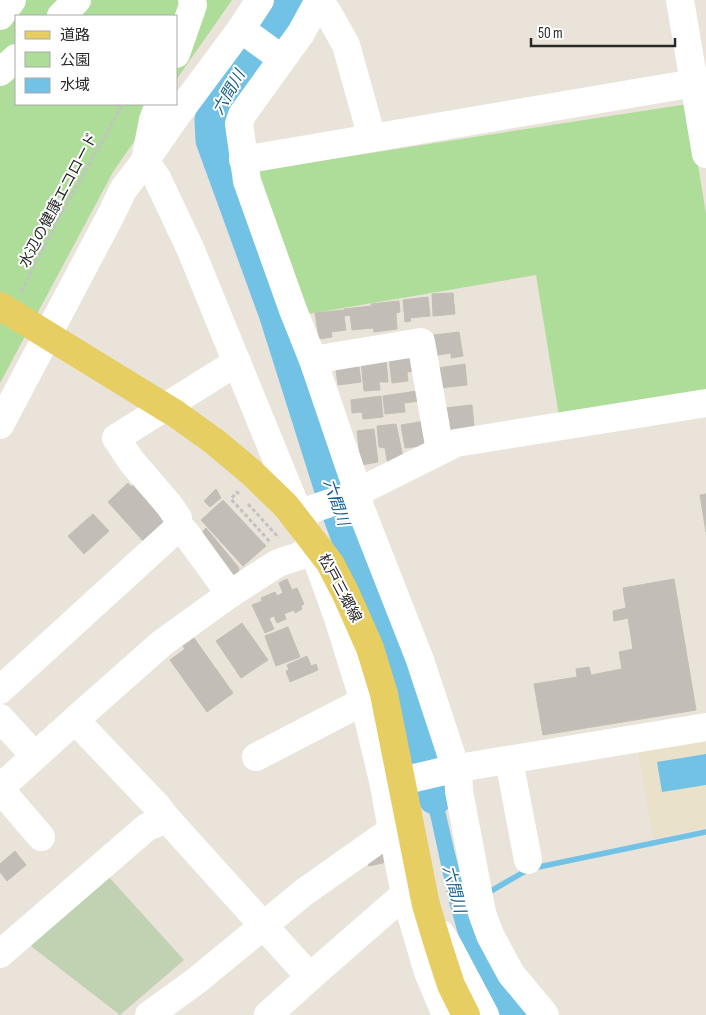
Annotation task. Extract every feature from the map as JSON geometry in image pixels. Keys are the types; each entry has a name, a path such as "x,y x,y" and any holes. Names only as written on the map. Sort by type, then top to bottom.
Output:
{"main road":[{"name":"松戸三郷線","path":"9,303 215,442 252,473 286,506 330,563 370,648 384,694 426,905 451,985 476,1010"}],"street":[{"path":"0,16 12,0"},
{"path":"62,15 77,0"},
{"path":"178,48 193,5 192,0"},
{"path":"0,425 123,190 241,29 260,0"},
{"path":"680,0 700,82 706,154"},
{"path":"372,138 346,45 327,11 319,1 301,33 242,115 238,124 247,181 292,310 313,360 360,507 420,660 451,754 482,913 490,935 512,975 544,1015"},
{"path":"241,29 282,59"},
{"path":"0,72 15,59"},
{"path":"243,160 700,82"},
{"path":"159,105 153,120 145,160 157,178 186,240 237,362 304,512 314,551 338,618 364,701 396,782 392,830 408,902 428,972 446,1015"},
{"path":"313,360 421,342 440,451"},
{"path":"179,532 178,518 132,462 116,438 237,362"},
{"path":"304,512 356,494 456,443 706,403"},
{"path":"0,690 172,533 185,532 230,594"},
{"path":"41,837 0,788 162,643 230,594 278,563 314,551"},
{"path":"256,757 364,701"},
{"path":"0,718 35,756"},
{"path":"75,720 157,806 310,977"},
{"path":"396,782 455,769 706,727"},
{"path":"509,760 528,860"},
{"path":"0,954 147,827 167,819"},
{"path":"149,1015 196,980 303,893 392,830"},
{"path":"408,902 441,933 450,947 476,1010"},
{"path":"268,1015 310,977 408,902"},
{"path":"454,1015 476,1010 512,975"}],"path":[{"name":"水辺の健康エコロード","path":"9,303 122,105"},
{"path":"273,544 231,499 237,492 285,545"}],"shaded area":[{"path":"706,738 706,827 653,839 638,750"}],"green space":[{"path":"0,0 232,0 178,77 178,15 15,15 15,105 159,105 113,172 0,383"},
{"path":"688,104 706,214 706,393 559,416 536,275 308,314 255,171"},
{"path":"108,876 184,960 120,1015 27,943"}],"water":[{"path":"431,749 473,924 528,1015 500,1015 474,970 458,934 414,753"},
{"path":"706,754 706,785 662,792 657,762"}],"building":[{"path":"453,293 455,314 433,316 432,294"},
{"path":"428,297 430,316 410,318 411,321 405,322 403,300"},
{"path":"399,301 400,312 396,313 397,329 374,332 371,304"},
{"path":"371,306 373,328 352,330 350,315 344,316 344,309"},
{"path":"343,310 346,330 331,332 332,337 319,339 315,313"},
{"path":"459,332 463,356 451,358 451,353 437,355 434,335"},
{"path":"413,354 415,371 407,372 408,381 392,383 389,357"},
{"path":"386,359 388,382 379,382 380,390 364,391 361,361"},
{"path":"358,360 361,382 338,385 335,363"},
{"path":"465,364 467,385 439,388 437,368"},
{"path":"417,391 419,401 404,403 405,412 385,414 383,396"},
{"path":"381,396 383,417 363,419 362,412 352,413 351,400"},
{"path":"472,405 474,427 446,430 444,408"},
{"path":"425,421 429,445 405,448 401,425"},
{"path":"396,424 403,457 388,465 385,448 379,447 377,426"},
{"path":"374,429 378,462 361,465 357,431"},
{"path":"128,483 131,487 133,485 165,519 164,523 144,542 108,502"},
{"path":"216,489 221,498 210,507 204,501"},
{"path":"706,494 706,532 700,495"},
{"path":"223,500 266,546 243,566 201,520"},
{"path":"93,514 109,531 84,554 68,536"},
{"path":"206,528 239,568 238,575 231,575 200,535"},
{"path":"287,579 292,590 297,588 304,604 301,606 302,609 295,613 294,610 284,614 286,619 277,623 274,616 269,618 274,629 265,633 252,605 262,601 261,598 275,592 277,596 283,593 279,583"},
{"path":"674,579 696,710 543,735 534,684 577,677 576,669 589,667 591,675 622,669 619,652 633,649 628,618 614,621 613,611 626,608 623,588"},
{"path":"242,623 268,660 241,678 216,641"},
{"path":"288,627 300,657 276,666 265,636"},
{"path":"194,638 233,693 207,712 170,660 185,649 183,646"},
{"path":"307,656 311,666 316,664 318,670 290,682 286,671 289,670 287,665"},
{"path":"15,851 26,865 7,881 0,872 0,864"},
{"path":"389,852 391,861 369,866 367,858"}],"waterway":[{"name":"六間川","path":"288,0 268,33 217,106 212,120 213,140 276,313 338,509 394,660 429,769 435,797"},
{"path":"485,892 491,891 529,869 706,832"}]}
